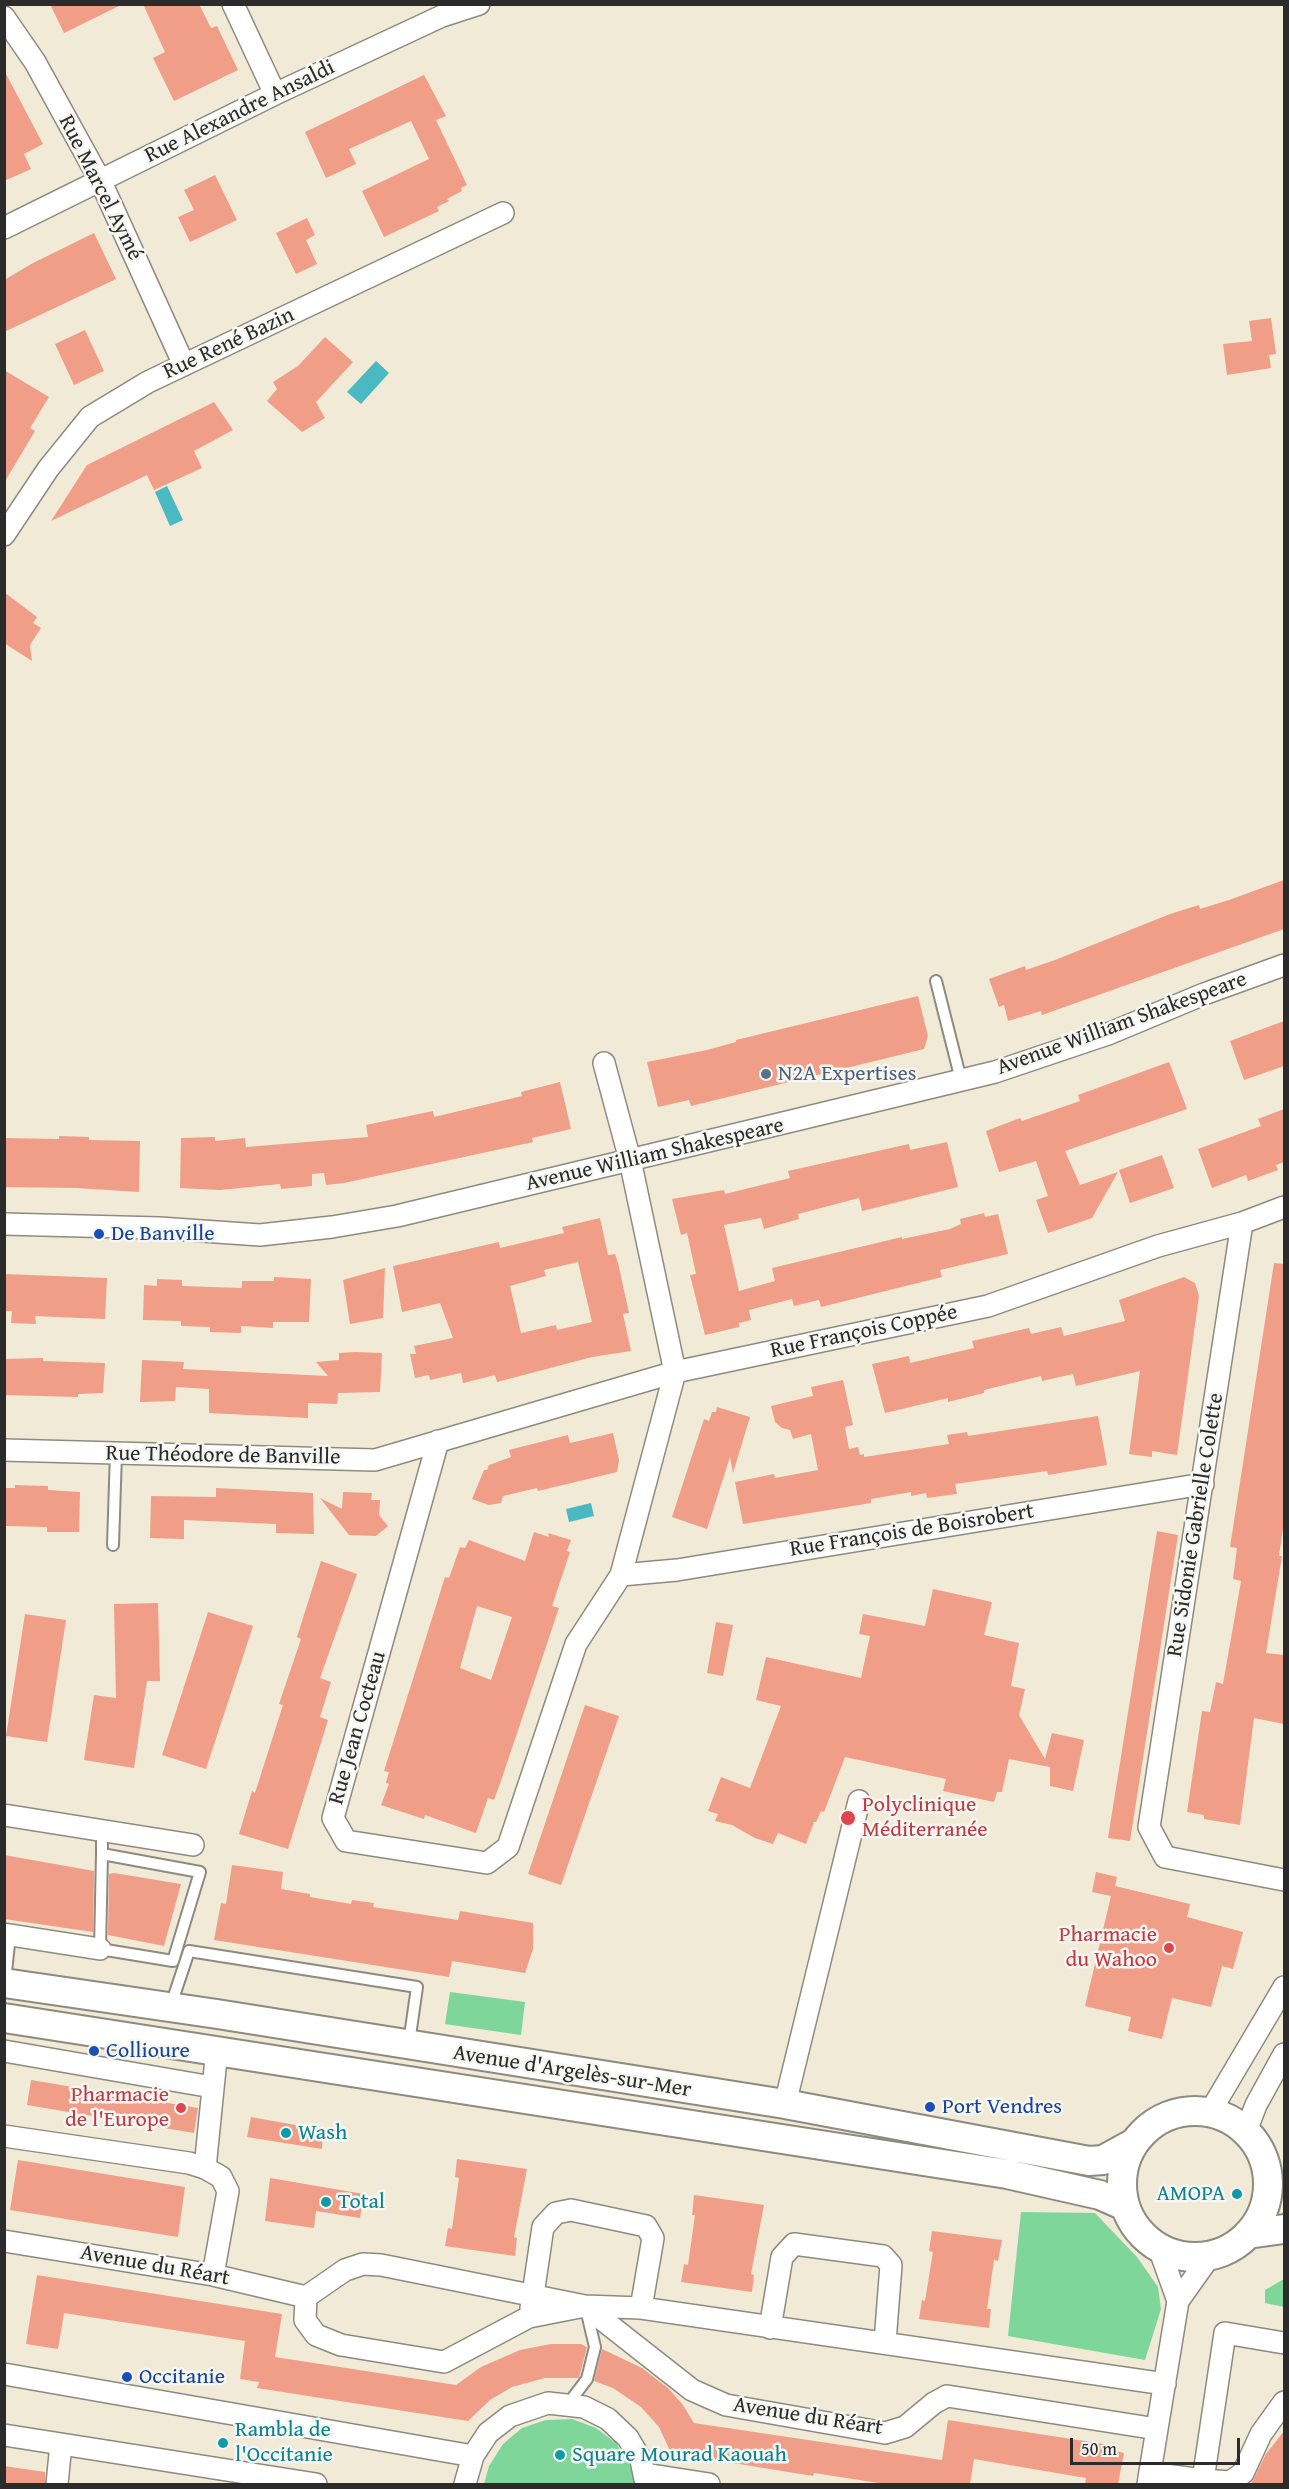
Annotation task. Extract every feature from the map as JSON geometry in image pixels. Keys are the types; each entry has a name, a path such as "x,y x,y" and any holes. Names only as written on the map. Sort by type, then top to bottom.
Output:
{"main road":[{"name":"Avenue d'Argelès-sur-Mer","path":"4,1982 785,2104 1089,2161 1103,2160 1134,2143"},
{"name":"Avenue d'Argelès-sur-Mer","path":"4,2018 217,2049 416,2083 1007,2174 1100,2195 1125,2206"},
{"path":"1189,2110 1210,2112 1229,2119 1246,2131 1275,2170 1268,2182 1266,2201 1260,2219 1248,2234 1231,2248 1210,2256 1175,2254 1159,2248 1138,2229 1125,2206 1124,2174 1134,2143 1151,2126 1169,2115 1189,2110"},
{"path":"1248,2234 1284,2229"}],"street":[{"path":"233,4 275,94"},
{"name":"Rue Alexandre Ansaldi","path":"4,228 101,182 443,10 479,4"},
{"name":"Rue Marcel Aymé","path":"4,17 35,62 101,182 184,365"},
{"name":"Rue René Bazin","path":"4,535 48,469 90,417 148,382 503,213"},
{"name":"Avenue William Shakespeare","path":"4,1224 159,1228 260,1235 332,1227 397,1216 961,1080 1108,1034 1204,994 1284,965"},
{"path":"604,1063 630,1160 675,1372 621,1575"},
{"name":"Rue François Coppée","path":"438,1441 675,1372 988,1306 1158,1246 1242,1223 1284,1207"},
{"name":"Rue Sidonie Gabrielle Colette","path":"1242,1223 1149,1827 1166,1857 1284,1880"},
{"name":"Rue Théodore de Banville","path":"4,1450 375,1460 438,1441"},
{"name":"Rue Jean Cocteau","path":"438,1441 333,1818 346,1840 487,1863 508,1847 576,1644 621,1575"},
{"name":"Rue François de Boisrobert","path":"621,1575 677,1570 1203,1484"},
{"path":"785,2104 858,1801"},
{"path":"4,1815 193,1845"},
{"path":"7,1934 100,1949"},
{"path":"1210,2112 1284,1987"},
{"path":"205,2168 217,2049"},
{"path":"4,2051 212,2087"},
{"path":"1246,2131 1256,2105 1284,2054"},
{"path":"4,2136 205,2168 221,2177 228,2191 213,2275"},
{"path":"529,2317 543,2227 556,2213 572,2210 646,2226 653,2238 641,2308"},
{"name":"Avenue du Réart","path":"4,2241 213,2275 306,2297 345,2270 363,2264 381,2265 585,2306 641,2308 1165,2384"},
{"path":"770,2328 782,2257 794,2244 883,2256 891,2265 885,2342"},
{"path":"1159,2248 1178,2301"},
{"path":"1210,2256 1178,2301 1149,2479 1230,2482 1243,2473 1261,2434 1284,2402"},
{"name":"Avenue du Réart","path":"306,2297 305,2320 316,2335 341,2345 444,2362 529,2317 585,2306 693,2390 726,2404 885,2433 905,2427 934,2403 947,2396 1157,2429"},
{"path":"1203,2480 1225,2333 1284,2343"},
{"path":"4,2374 473,2456"},
{"path":"465,2484 473,2456 488,2433 510,2416 548,2403 568,2404 608,2419 628,2438 646,2479 709,2484"},
{"path":"4,2435 61,2444 191,2475 316,2484"},
{"path":"57,2484 61,2444"}],"lane":[{"path":"936,981 961,1080"},
{"path":"113,1545 116,1453"},
{"path":"102,1831 100,1949 173,1961 200,1872 102,1854"},
{"path":"4,1982 7,1934"},
{"path":"170,2008 189,1951 417,1987 409,2046"},
{"path":"568,2404 587,2379 595,2347 585,2306"}],"green space":[{"path":"450,1992 525,2002 521,2035 445,2024"},
{"path":"1021,2212 1095,2213 1137,2257 1158,2287 1161,2309 1145,2360 1008,2336"},
{"path":"1284,2279 1284,2307 1265,2303 1265,2290"},
{"name":"Square Mourad Kaouah","path":"572,2419 596,2428 616,2443 630,2465 635,2484 484,2484 489,2466 503,2444 522,2428 546,2420"}],"water":[{"path":"376,361 389,373 361,404 347,392"},
{"path":"167,486 183,520 170,526 155,492"},
{"path":"591,1503 594,1516 569,1522 566,1509"}],"building":[{"path":"50,4 123,4 64,33"},
{"path":"143,4 199,4 211,28 217,26 238,70 174,101 153,58 165,52"},
{"path":"4,70 43,144 24,154 31,169 4,181"},
{"path":"424,75 446,116 436,120 467,185 461,188 462,191 447,199 449,201 437,207 439,211 384,237 362,191 429,159 411,121 349,149 356,164 326,178 305,132"},
{"path":"215,175 237,220 190,242 178,217 194,210 184,190"},
{"path":"307,218 315,235 306,240 317,264 296,274 276,233"},
{"path":"94,233 116,279 4,332 4,280"},
{"path":"1271,318 1276,354 1269,355 1271,368 1227,375 1223,344 1252,341 1249,321"},
{"path":"85,330 104,371 74,385 55,344"},
{"path":"325,337 353,362 316,402 325,418 302,432 267,401 277,389 273,382 298,366"},
{"path":"4,370 49,397 30,428 35,431 4,483"},
{"path":"214,402 233,430 194,451 202,468 154,490 147,475 51,521 87,465"},
{"path":"4,592 37,617 33,623 41,628 30,645 32,661 4,643"},
{"path":"1284,880 1284,929 1042,1015 1041,1011 1008,1021 1004,1005 999,1007 989,979 1025,966 1026,970 1055,960 1170,914 1199,905 1200,909"},
{"path":"918,996 928,1036 924,1049 691,1106 689,1100 658,1107 647,1062 707,1050 736,1042 736,1040"},
{"path":"1284,1021 1284,1066 1244,1080 1230,1041"},
{"path":"1169,1062 1187,1109 1065,1151 1080,1185 1118,1172 1092,1218 1048,1233 1036,1200 1048,1196 1036,1161 999,1172 986,1131 1020,1118 1022,1121 1080,1101 1078,1095"},
{"path":"560,1082 571,1129 532,1138 533,1142 344,1183 326,1185 324,1173 312,1174 312,1186 281,1189 280,1184 220,1190 180,1188 181,1138 215,1137 215,1141 245,1138 246,1147 368,1137 366,1125 433,1111 434,1117 522,1096 521,1092"},
{"path":"1284,1109 1284,1162 1276,1165 1278,1170 1248,1181 1246,1175 1212,1188 1198,1149 1261,1126 1258,1119"},
{"path":"59,1136 89,1137 89,1140 140,1141 139,1192 4,1187 4,1138 59,1139"},
{"path":"947,1142 958,1187 862,1211 859,1198 798,1214 799,1219 764,1229 761,1218 724,1225 739,1291 775,1281 772,1268 902,1237 902,1239 950,1229 961,1224 960,1219 984,1213 985,1217 998,1214 1008,1254 940,1270 942,1277 821,1307 819,1300 794,1306 792,1299 749,1310 751,1320 739,1323 739,1327 705,1335 690,1275 696,1274 687,1233 681,1235 672,1199 724,1190 725,1194 790,1178 788,1171 909,1144 910,1150"},
{"path":"1162,1155 1174,1188 1130,1203 1119,1170"},
{"path":"600,1218 608,1255 615,1254 618,1263 629,1313 623,1314 631,1351 592,1357 497,1382 495,1375 463,1383 461,1373 430,1380 429,1375 415,1378 410,1354 416,1354 414,1346 453,1338 440,1303 402,1312 393,1266 499,1242 500,1248 564,1233 562,1227","holes":["578,1262 592,1322 557,1330 556,1325 521,1333 510,1286 546,1276 544,1270"]},
{"path":"1274,1263 1284,1264 1284,1522 1279,1556 1282,1556 1266,1653 1284,1655 1284,1724 1254,1718 1240,1825 1204,1819 1204,1815 1187,1812 1202,1711 1210,1712 1216,1682 1223,1684 1241,1581 1233,1579 1237,1548 1230,1547"},
{"path":"385,1268 383,1318 350,1324 343,1280"},
{"path":"4,1274 107,1278 105,1319 35,1316 36,1324 11,1323 12,1311 4,1311"},
{"path":"274,1277 311,1279 309,1322 273,1322 273,1328 241,1326 241,1333 210,1332 210,1327 181,1326 181,1321 143,1320 144,1285 157,1286 157,1279 182,1280 182,1286 242,1288 242,1281 274,1281"},
{"path":"1184,1277 1195,1283 1199,1296 1177,1455 1152,1451 1152,1457 1129,1454 1140,1371 1076,1386 1073,1374 1042,1381 1041,1376 984,1390 984,1393 948,1402 948,1398 885,1413 872,1364 909,1356 910,1363 974,1348 972,1341 1029,1328 1031,1334 1061,1327 1064,1336 1125,1321 1119,1300"},
{"path":"339,1353 382,1353 380,1392 338,1393 337,1404 308,1403 308,1418 209,1413 209,1389 176,1387 175,1401 140,1402 142,1360 184,1362 183,1369 328,1376 316,1362 339,1360"},
{"path":"43,1358 43,1361 105,1363 103,1393 78,1394 78,1397 4,1395 4,1359"},
{"path":"843,1380 853,1425 845,1427 849,1449 858,1447 860,1455 864,1454 864,1457 949,1444 947,1435 967,1432 968,1436 1098,1416 1107,1465 1048,1475 1047,1471 955,1484 957,1494 927,1498 926,1493 911,1496 911,1492 871,1499 871,1503 743,1524 735,1482 774,1474 775,1478 818,1470 811,1434 793,1439 790,1430 782,1428 775,1422 771,1406 813,1396 811,1387"},
{"path":"717,1407 750,1417 733,1473 730,1457 707,1529 672,1517 704,1419 709,1421 712,1412 716,1412"},
{"path":"613,1433 619,1460 617,1472 538,1491 537,1488 503,1496 501,1503 489,1505 472,1499 484,1470 487,1470 489,1465 511,1457 509,1450 568,1435 570,1443"},
{"path":"15,1485 48,1486 48,1490 80,1492 79,1532 47,1532 47,1527 4,1526 4,1488 15,1488"},
{"path":"216,1488 313,1493 314,1534 276,1533 276,1524 184,1520 184,1539 150,1538 151,1496 216,1497"},
{"path":"343,1492 372,1493 371,1500 380,1500 379,1515 388,1526 376,1536 349,1535 320,1498 342,1509"},
{"path":"1157,1531 1178,1535 1130,1841 1108,1838"},
{"path":"534,1532 549,1537 548,1533 571,1540 567,1551 570,1552 552,1606 559,1608 494,1800 488,1798 476,1833 425,1815 424,1819 381,1805 389,1784 386,1783 389,1772 384,1771 445,1577 449,1578 460,1547 465,1548 469,1540 525,1561","holes":["477,1606 512,1617 491,1680 460,1668"]},
{"path":"321,1561 357,1574 320,1678 331,1682 320,1717 328,1720 288,1849 239,1834 252,1791 255,1793 283,1705 279,1704 301,1639 297,1637"},
{"path":"933,1589 992,1602 984,1635 1019,1643 1011,1686 1025,1689 1019,1715 1045,1759 1052,1733 1084,1740 1073,1791 1050,1786 1050,1767 1009,1759 1002,1792 997,1792 994,1802 943,1791 946,1779 845,1757 824,1812 821,1811 814,1822 806,1844 778,1833 773,1844 755,1838 732,1825 715,1821 718,1814 708,1811 721,1777 750,1788 781,1706 756,1700 766,1657 861,1678 870,1636 859,1634 863,1614 925,1626"},
{"path":"158,1603 160,1681 147,1681 134,1768 84,1760 94,1695 116,1698 114,1604"},
{"path":"208,1612 253,1626 206,1769 162,1755"},
{"path":"25,1614 66,1620 47,1742 6,1736"},
{"path":"716,1622 733,1625 723,1676 707,1673"},
{"path":"585,1705 619,1716 561,1885 528,1874"},
{"path":"4,1855 94,1871 93,1932 4,1919"},
{"path":"232,1865 283,1872 281,1889 310,1894 310,1897 351,1904 352,1900 374,1903 373,1907 458,1920 460,1911 533,1923 533,1949 525,1973 452,1961 449,1977 214,1940 221,1903 226,1904"},
{"name":"Pharmacie du Wahoo","path":"1096,1872 1117,1877 1115,1886 1190,1904 1187,1917 1243,1932 1233,1969 1222,1966 1211,2007 1172,1998 1162,2039 1128,2031 1131,2017 1085,2006 1111,1896 1092,1892"},
{"path":"109,1874 181,1884 164,1946 108,1935"},
{"path":"31,2080 198,2108 194,2133 27,2105"},
{"name":"Wash","path":"251,2117 323,2130 322,2149 247,2137"},
{"path":"457,2159 527,2169 514,2237 517,2238 515,2256 445,2246 448,2228 452,2229 459,2178 455,2177"},
{"path":"18,2160 185,2187 178,2237 10,2210"},
{"name":"Total","path":"270,2178 364,2194 360,2218 316,2211 314,2228 265,2221"},
{"path":"694,2195 764,2205 751,2274 754,2275 752,2292 681,2282 684,2264 688,2265 695,2215 692,2215"},
{"path":"932,2231 1002,2240 998,2261 994,2260 987,2309 991,2309 989,2328 919,2319 922,2300 925,2301 933,2252 929,2251"},
{"path":"37,2275 282,2314 275,2357 456,2385 481,2367 520,2350 551,2344 581,2344 587,2347 579,2378 545,2378 512,2387 490,2400 468,2421 257,2388 259,2382 240,2379 245,2341 64,2313 58,2349 26,2344"},
{"path":"602,2349 642,2368 668,2388 683,2405 694,2423 942,2460 948,2420 1117,2446 1116,2451 1124,2453 1118,2484 1085,2484 1086,2478 974,2459 970,2484 885,2484 814,2473 813,2476 671,2453 659,2427 641,2407 613,2388 594,2381"},
{"path":"1284,2431 1284,2484 1251,2484 1266,2454"},
{"path":"4,2466 45,2472 45,2484 4,2484"}],"place":[{"name":"N2A Expertises","path":"766,1074"},
{"name":"De Banville","path":"99,1234"},
{"name":"Polyclinique Méditerranée","path":"848,1818"},
{"name":"Pharmacie du Wahoo","path":"1169,1948"},
{"name":"Collioure","path":"94,2051"},
{"name":"Port Vendres","path":"930,2107"},
{"name":"Pharmacie de l'Europe","path":"181,2108"},
{"name":"Wash","path":"286,2133"},
{"name":"AMOPA","path":"1237,2194"},
{"name":"Total","path":"326,2202"},
{"name":"Occitanie","path":"127,2377"},
{"name":"Rambla de l'Occitanie","path":"223,2443"},
{"name":"Square Mourad Kaouah","path":"560,2455"}]}
